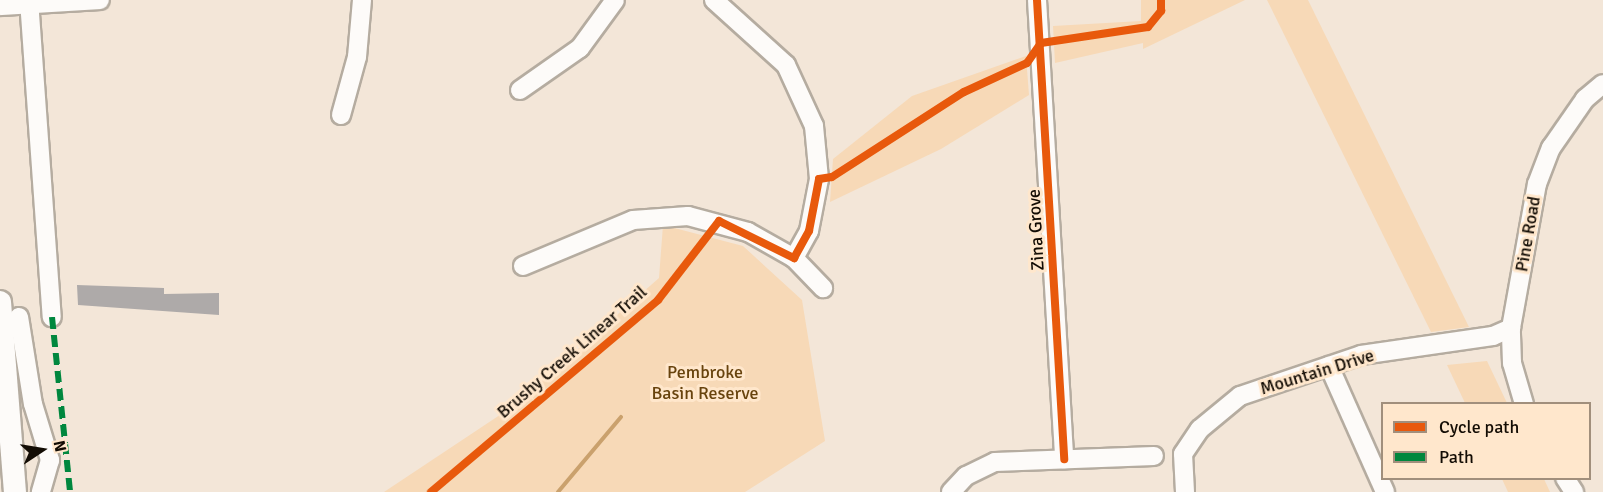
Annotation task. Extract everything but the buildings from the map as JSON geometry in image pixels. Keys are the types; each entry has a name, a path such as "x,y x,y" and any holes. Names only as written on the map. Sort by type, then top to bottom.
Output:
{"main road":[{"path":"0,302 15,492"}],"street":[{"path":"0,6 30,2 100,0"},
{"path":"341,115 357,57 362,0"},
{"path":"520,90 580,48 615,0"},
{"path":"714,0 733,5 786,65 814,126 819,179 809,231 794,258"},
{"name":"Zina Grove","path":"1037,0 1064,459"},
{"path":"30,2 52,317"},
{"name":"Pine Road","path":"1523,402 1512,363 1511,328 1540,175 1571,118 1603,84"},
{"path":"523,266 606,230 664,216 719,221 794,258 823,288"},
{"path":"19,317 33,404 50,460 41,492"},
{"name":"Mountain Drive","path":"1185,492 1183,454 1217,413 1240,396 1361,355 1493,336 1511,328"},
{"path":"1329,366 1385,492"},
{"path":"951,492 966,476 994,462 1154,456"}],"green space":[{"path":"1141,0 1245,0 1143,49 1143,43 1055,63 1053,26 1141,21"},
{"path":"1267,0 1308,0 1469,327 1431,332"},
{"path":"1026,56 1029,95 941,149 830,202 833,159 912,96"},
{"name":"Pembroke Basin Reserve","path":"663,225 743,246 802,300 825,441 745,492 384,492 512,407 659,278"},
{"path":"1487,361 1507,402 1465,402 1447,365"},
{"path":"1502,480 1544,480 1550,492 1508,492"}],"waterway":[{"path":"558,492 621,417"}],"marked path":[{"path":"52,317 70,492"}],"cycle path":[{"path":"1037,0 1064,459"},
{"name":"Brushy Creek Linear Trail","path":"431,492 658,300 719,221 794,258 809,231 819,179 832,177 964,92 1027,63 1041,43 1148,27 1161,11 1161,0"}]}
